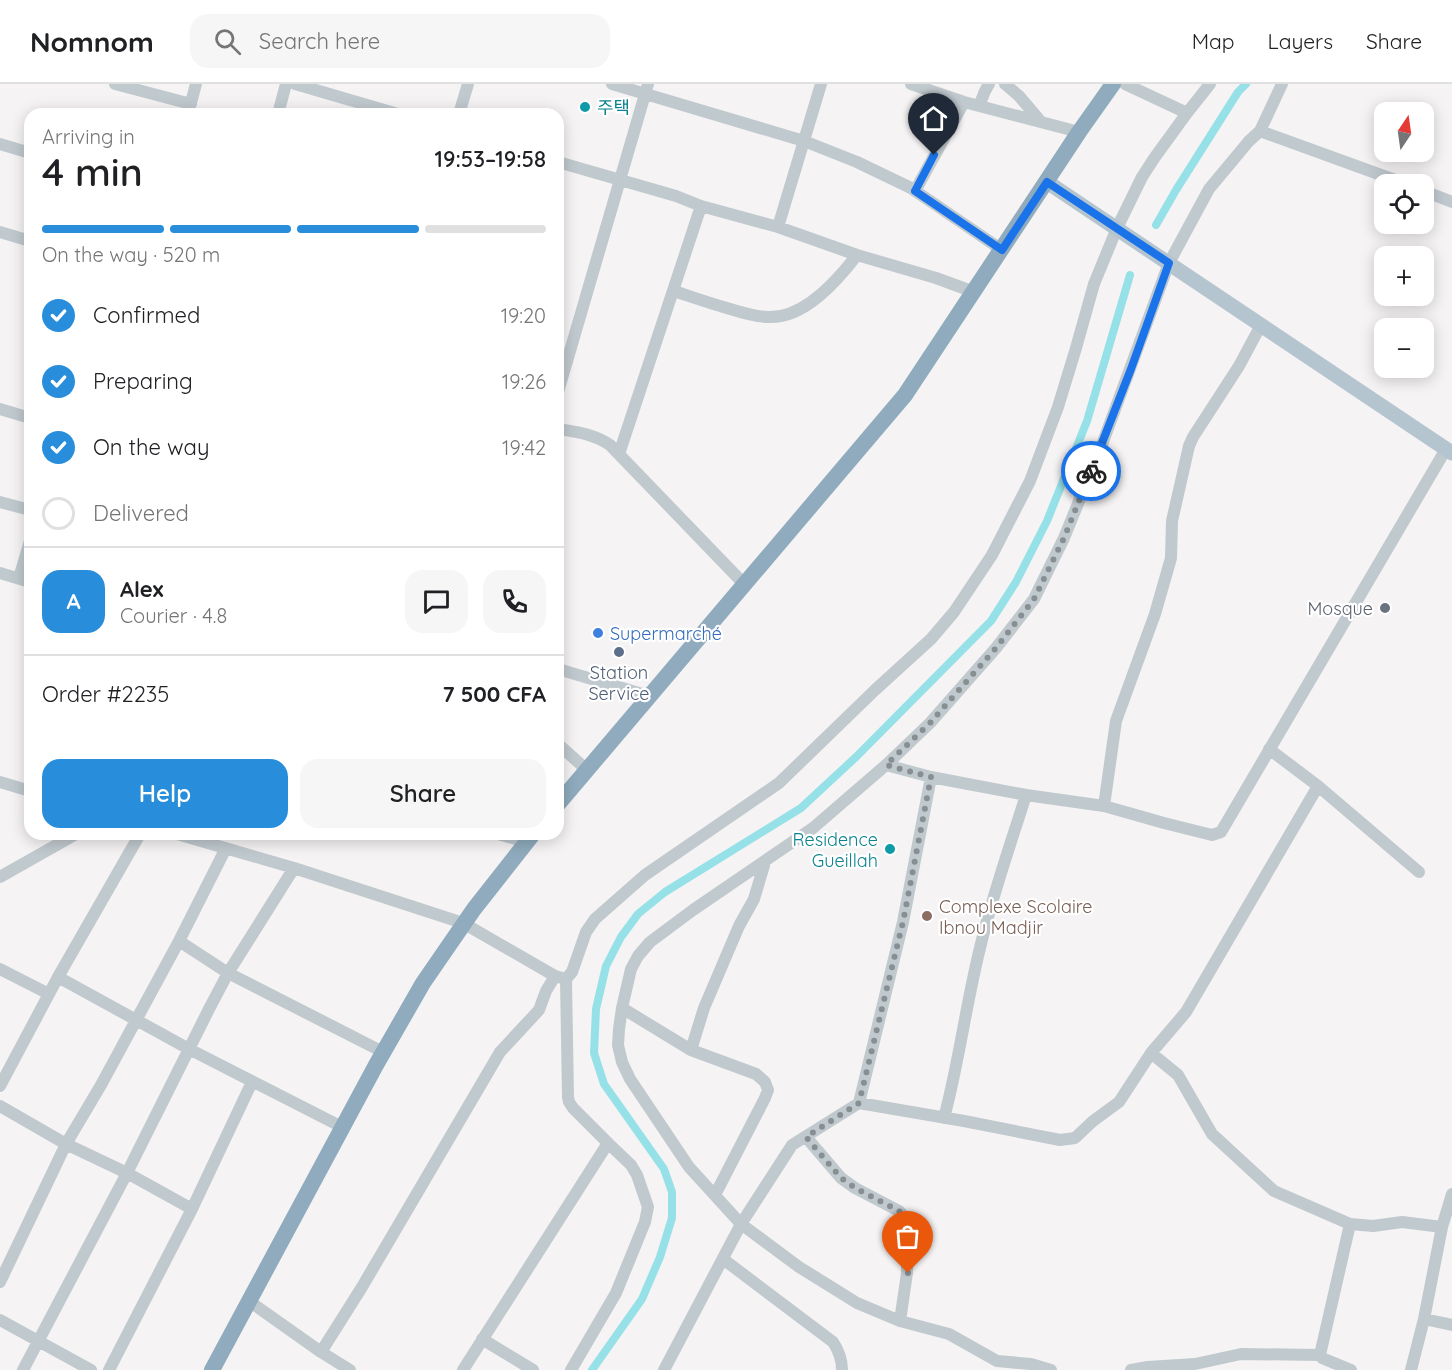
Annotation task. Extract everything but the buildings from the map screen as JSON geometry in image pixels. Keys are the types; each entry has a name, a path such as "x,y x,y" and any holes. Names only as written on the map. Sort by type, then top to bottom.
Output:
{"highway":[{"path":"564,797 905,395 1113,84"},
{"path":"212,1370 342,1126 423,983 463,923 528,840"}],"main road":[{"path":"1047,182 1449,451"}],"street":[{"path":"115,84 186,108"},
{"path":"189,108 196,84"},
{"path":"280,108 286,84"},
{"path":"295,84 377,108"},
{"path":"461,108 468,84"},
{"path":"612,84 646,89 804,141 857,162 915,191 1002,250"},
{"path":"778,227 821,84"},
{"path":"910,84 964,102 1079,132"},
{"path":"979,106 988,84"},
{"path":"1005,84 1019,96 1041,122"},
{"path":"1125,84 1187,113"},
{"path":"321,1352 362,1287 503,1047 539,1010 546,991 560,978 572,972 586,932 595,919 645,875 779,783 931,639 954,612 992,555 1030,481 1058,407 1094,284 1116,228 1149,167 1210,84"},
{"path":"1051,1370 1031,1364 998,1361 949,1334 900,1321 856,1303 741,1224 689,1167 630,1078 622,1062 618,1045 618,1029 631,969 650,942 813,828 886,765 930,723 996,648 1034,599 1064,538 1103,441 1169,263 1209,189 1260,131 1282,84"},
{"path":"564,371 646,89"},
{"path":"915,191 964,102"},
{"path":"1260,131 1378,174"},
{"path":"0,144 24,151"},
{"path":"564,164 778,227 974,292"},
{"path":"1434,195 1452,202"},
{"path":"619,454 701,206"},
{"path":"0,232 24,239"},
{"path":"674,291 746,314 767,318 779,317 807,305 833,284 857,255"},
{"path":"1104,806 1116,721 1155,614 1171,558 1172,521 1189,446 1239,366 1261,325"},
{"path":"0,410 24,416"},
{"path":"564,430 600,438 619,454 745,585"},
{"path":"886,765 931,777 1026,795 1104,806 1216,835 1221,832 1449,451"},
{"path":"0,502 24,508"},
{"path":"0,573 24,580"},
{"path":"564,671 649,696"},
{"path":"564,749 587,770"},
{"path":"1269,749 1318,786 1419,872"},
{"path":"859,1103 903,922 931,777"},
{"path":"0,782 24,789"},
{"path":"664,1370 741,1224 792,1145 859,1103 1060,1140 1075,1137 1119,1102 1151,1053 1186,1012 1318,786"},
{"path":"944,1118 979,950 992,900 1026,795"},
{"path":"0,877 65,840"},
{"path":"0,1086 58,977 137,840"},
{"path":"198,840 294,868 463,923 560,978"},
{"path":"0,1282 66,1144 101,1085 179,941 226,848"},
{"path":"692,1050 704,1008 739,926 754,899 765,862"},
{"path":"24,1370 128,1173 228,973 294,868"},
{"path":"179,941 228,973 383,1052"},
{"path":"0,969 49,994"},
{"path":"58,977 189,1049 342,1126"},
{"path":"560,978 569,1102 631,1165 648,1207 647,1216 616,1293 571,1370"},
{"path":"622,1008 692,1050 756,1074 765,1082 768,1090 715,1195"},
{"path":"1151,1053 1178,1075 1212,1134 1274,1191 1350,1224 1373,1226 1402,1222 1442,1227"},
{"path":"109,1370 192,1209 252,1082"},
{"path":"0,1106 66,1144 128,1173 192,1209"},
{"path":"806,1137 841,1178 899,1211 908,1221 908,1273 900,1321"},
{"path":"463,1370 608,1143"},
{"path":"1411,1370 1424,1319 1442,1227 1452,1194"},
{"path":"1350,1224 1320,1354 1322,1358 1350,1370"},
{"path":"723,1259 833,1342 842,1362 842,1370"},
{"path":"249,1300 350,1370"},
{"path":"1424,1319 1452,1325"},
{"path":"0,1320 91,1370"},
{"path":"482,1339 532,1370"},
{"path":"1131,1370 1195,1364 1241,1354 1320,1354"}],"waterway":[{"path":"1156,225 1238,92 1246,84"},
{"path":"592,1370 642,1299 660,1257 672,1218 672,1192 664,1169 604,1084 594,1053 596,1009 606,966 621,937 638,914 665,892 801,808 856,757 991,621 1016,582 1047,521 1087,421 1130,275"}],"way so far":[{"path":"908,1273 908,1221 899,1211 841,1178 806,1137 859,1103 903,922 931,777 886,765 930,723 996,648 1034,599 1064,538 1091,471"}],"place":[{"name":"주택","path":"585,107"},
{"name":"Mosque","path":"1385,608"},
{"name":"Supermarché","path":"598,633"},
{"name":"Station Service","path":"619,652"},
{"name":"Residence Gueillah","path":"890,849"},
{"name":"Complexe Scolaire Ibnou Madjir","path":"927,916"}],"route":[{"path":"934,155 915,191 1002,250 1047,182 1169,263 1091,471"}]}
